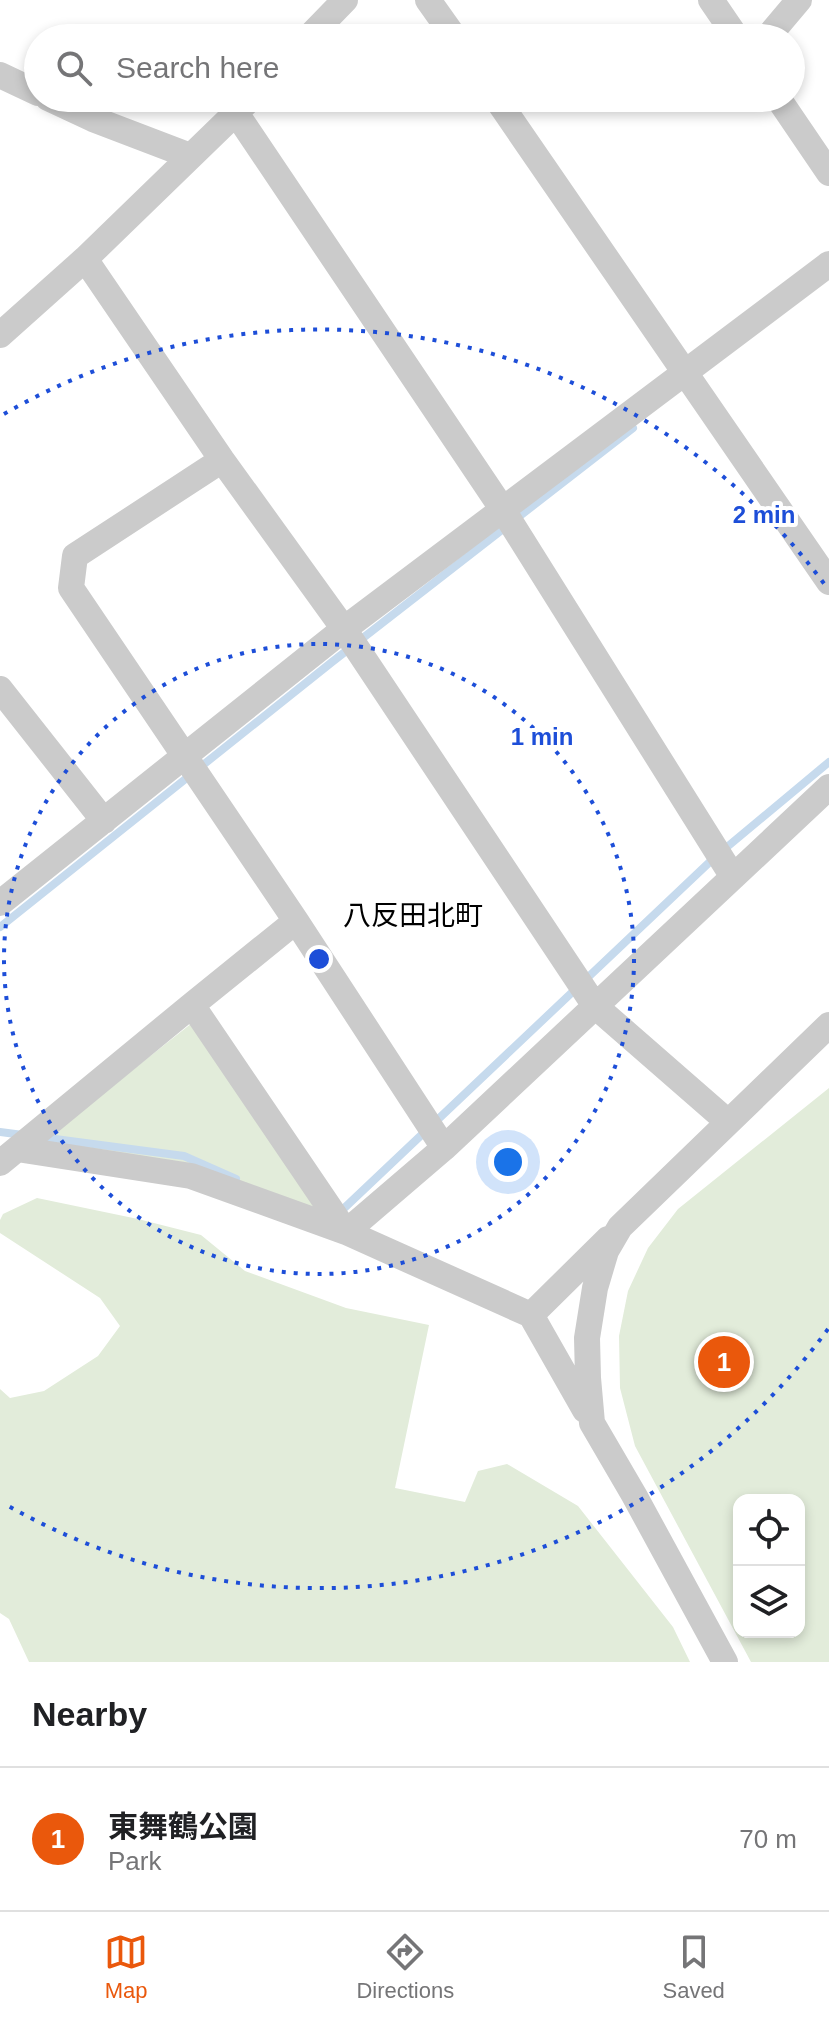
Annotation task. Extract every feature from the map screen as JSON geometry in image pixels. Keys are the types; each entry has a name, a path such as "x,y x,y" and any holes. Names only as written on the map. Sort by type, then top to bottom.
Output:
{"street":[{"path":"322,24 345,0"},
{"path":"428,0 445,24"},
{"path":"711,0 727,24"},
{"path":"779,24 799,0"},
{"path":"0,75 24,86"},
{"path":"78,112 190,156"},
{"path":"0,335 85,259 237,112"},
{"path":"247,112 503,510 733,877"},
{"path":"506,112 829,582"},
{"path":"788,112 829,173"},
{"path":"85,259 222,460 344,629 595,1006 728,1122"},
{"path":"0,903 344,629 829,264"},
{"path":"222,460 75,556 71,588 296,921 444,1148"},
{"path":"0,689 104,821"},
{"path":"346,1232 444,1148 829,787"},
{"path":"9,1156 296,921"},
{"path":"192,1005 346,1232"},
{"path":"531,1315 829,1025"},
{"path":"9,1156 191,1176 346,1232 531,1315 725,1662"},
{"path":"592,1423 587,1338 606,1251 620,1227"}],"green space":[{"path":"192,1023 322,1215 39,1144"},
{"path":"829,1088 829,1662 751,1662 738,1638 805,1638 805,1494 733,1494 733,1628 635,1446 620,1388 619,1336 628,1291 648,1248 678,1209"},
{"path":"37,1198 201,1235 245,1271 346,1308 429,1325 395,1488 465,1502 478,1471 507,1464 578,1506 673,1627 690,1662 29,1662 9,1619 0,1613 0,1389 10,1398 44,1391 98,1356 120,1326 100,1298 0,1233 3,1214"}],"waterway":[{"path":"0,927 332,662 633,428"},
{"path":"338,1214 715,857 829,762"},
{"path":"0,1132 23,1135"},
{"path":"40,1137 184,1156 236,1179"}],"place":[{"name":"東舞鶴公園","path":"724,1362"}],"district":[{"name":"八反田北町","path":"413,915"}]}
